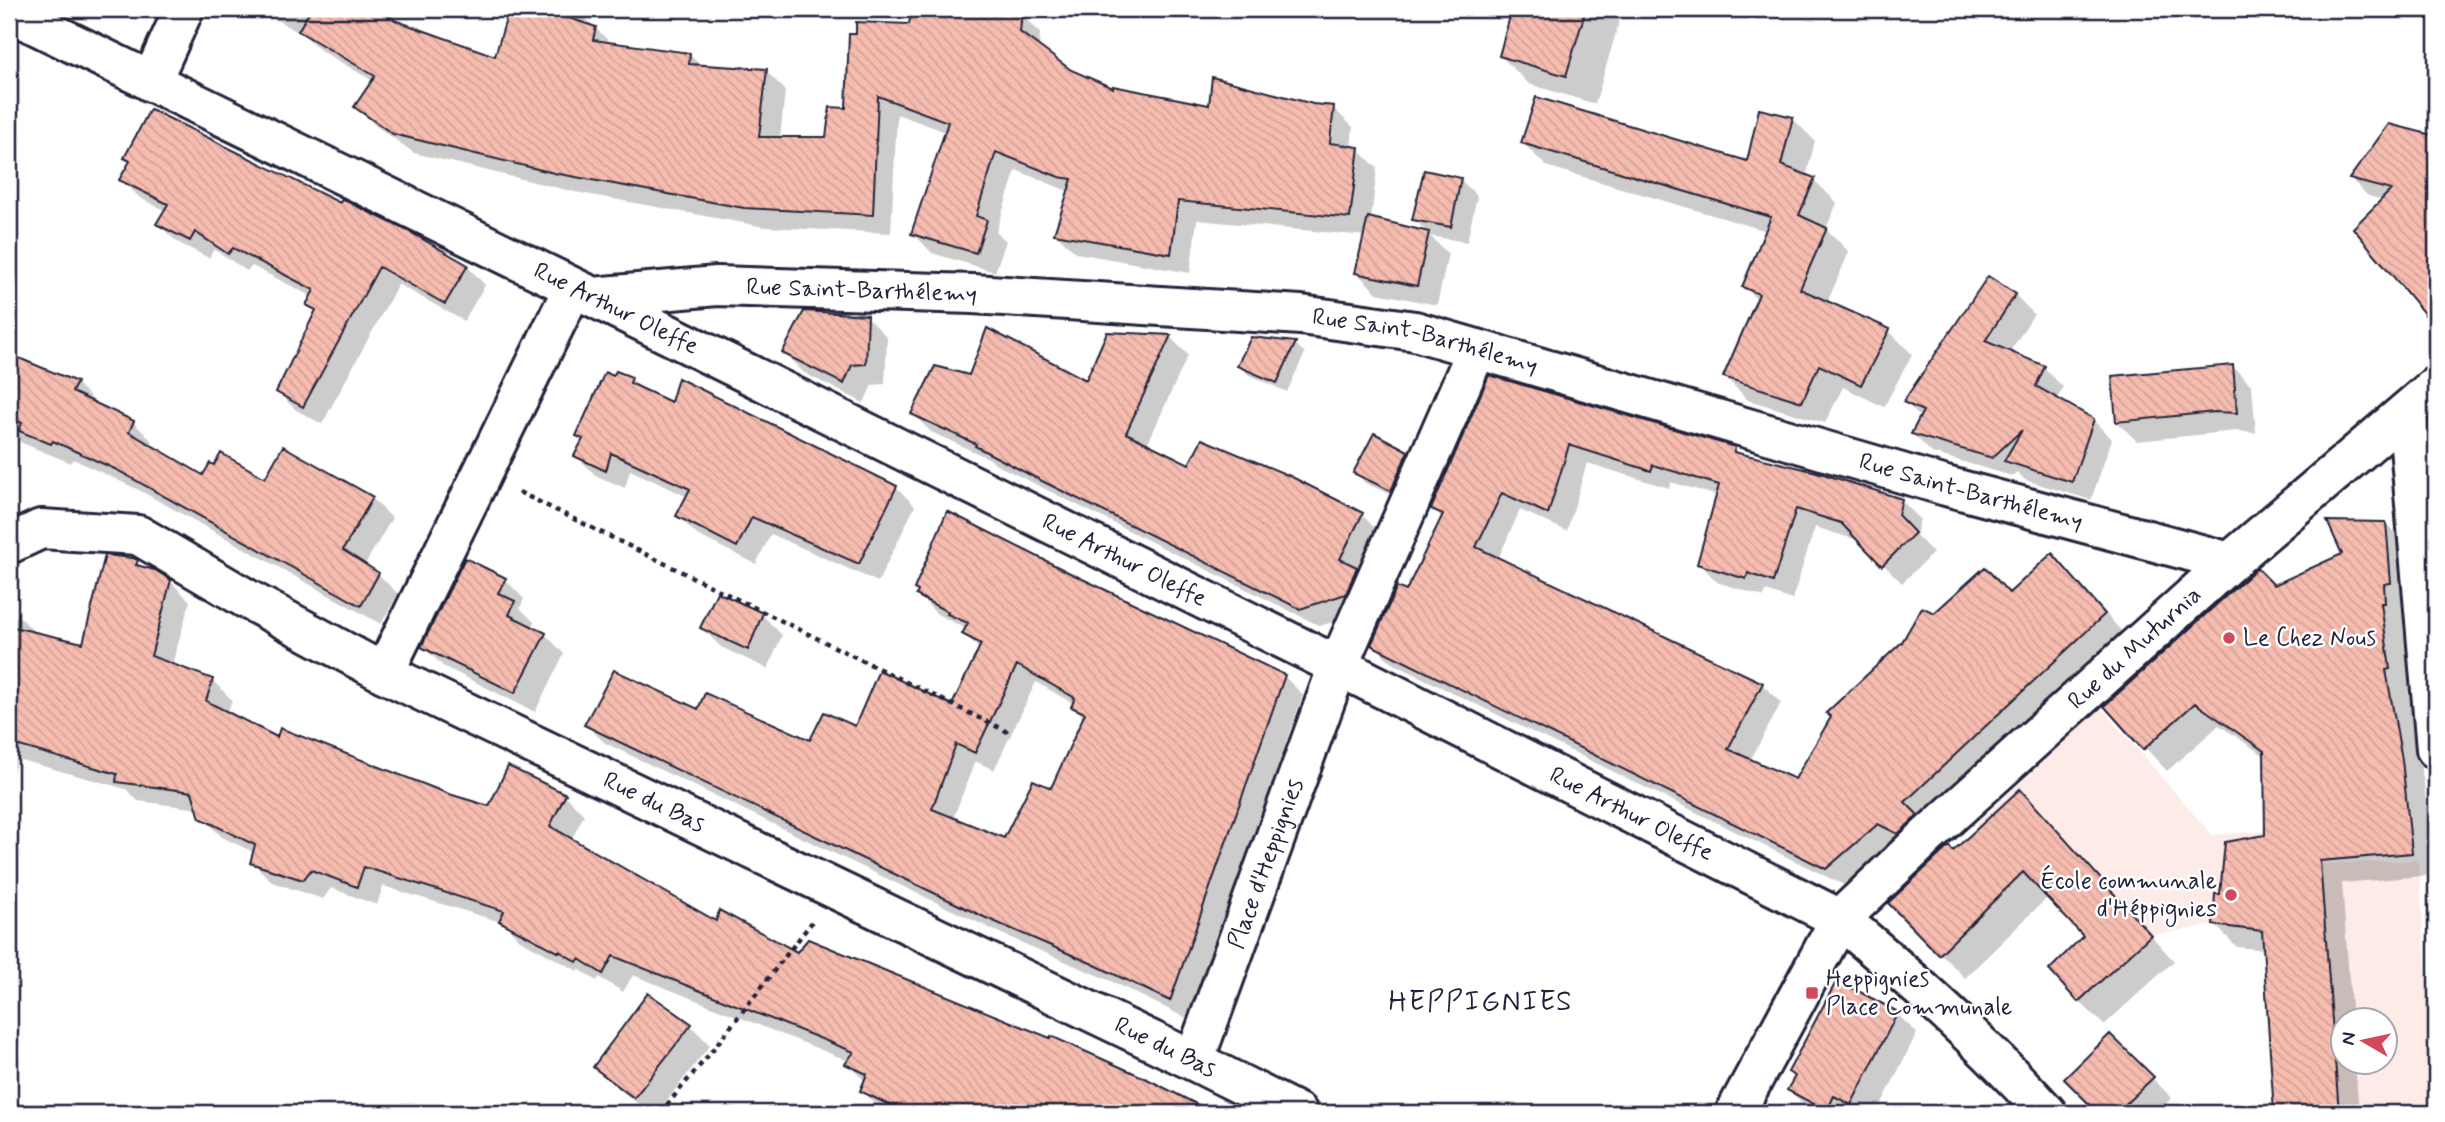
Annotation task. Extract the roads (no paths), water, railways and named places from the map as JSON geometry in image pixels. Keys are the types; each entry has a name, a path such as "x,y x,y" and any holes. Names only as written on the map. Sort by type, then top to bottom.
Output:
{"street":[{"path":"151,82 184,9"},
{"name":"Rue Arthur Oleffe","path":"9,12 1338,666 1840,919 1908,976 2005,1067 2047,1113"},
{"name":"Rue Saint-Barthélemy","path":"583,293 717,286 973,294 1301,314 1415,331 1946,486 2230,562"},
{"path":"383,673 482,474 583,293"},
{"name":"Place d'Heppignies","path":"1194,1060 1338,666 1477,349"},
{"name":"Rue du Muturnia","path":"1840,919 1925,838 2230,562 2436,386"},
{"path":"2407,411 2436,749"},
{"name":"Rue du Bas","path":"9,544 41,529 138,535 247,599 383,673 1194,1060 1298,1113"},
{"path":"1735,1113 1840,919"}],"place":[{"name":"Le Chez Nous","path":"2229,638"},
{"name":"École communale d'Héppignies","path":"2231,895"},
{"name":"Heppignies Place Communale","path":"1812,993"}],"district":[{"name":"HEPPIGNIES","path":"1481,1002"}]}
